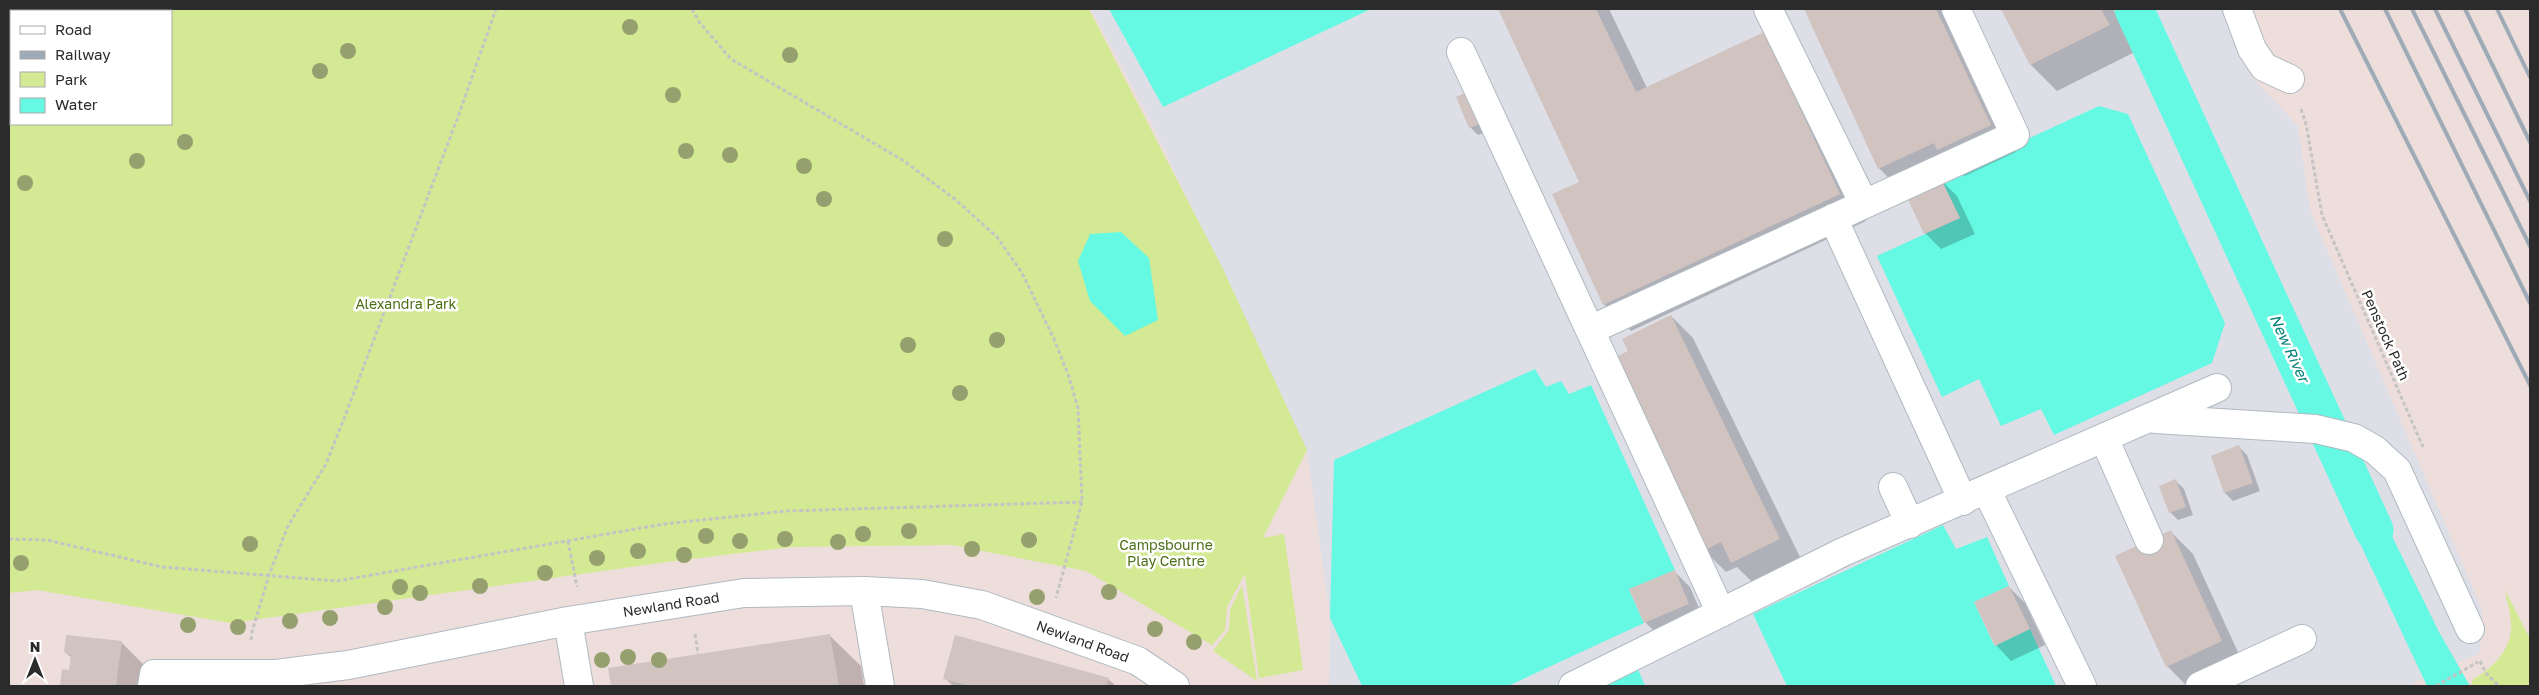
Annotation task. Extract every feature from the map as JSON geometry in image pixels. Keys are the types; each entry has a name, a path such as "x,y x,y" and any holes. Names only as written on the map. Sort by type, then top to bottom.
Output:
{"street":[{"path":"1768,9 1864,204"},
{"path":"1590,330 2016,134 1956,9"},
{"path":"2237,9 2252,49 2264,67 2290,80"},
{"path":"1460,52 1721,613"},
{"path":"1833,218 1843,261 2082,686"},
{"path":"1573,686 1843,552 2151,419 2217,388"},
{"path":"2151,419 2316,429 2354,438 2375,450 2397,470 2470,629"},
{"path":"2104,438 2149,540"},
{"path":"1893,487 1910,524"},
{"path":"864,591 880,686"},
{"name":"Newland Road","path":"153,680 276,674 348,665 576,620 744,593 864,591 922,594 982,605 1138,661 1175,686"},
{"path":"576,620 579,686"},
{"path":"2200,686 2302,639"}],"path":[{"path":"250,674 252,632 269,575 288,526 329,456 459,114 496,9"},
{"path":"692,9 700,23 731,59 904,161 956,200 997,237 1022,273 1068,374 1078,408 1082,502 1066,557 1049,629"},
{"name":"Penstock Path","path":"2290,80 2306,124 2322,215 2425,452"},
{"path":"9,539 47,540 162,567 337,581 664,524 786,511 1082,502"},
{"path":"568,541 576,620"},
{"path":"2436,686 2480,661 2486,654"},
{"path":"2480,661 2486,673 2500,686"}],"shaded area":[{"path":"1091,9 2221,9 2253,78 2298,126 2310,210 2482,609 2480,653 2407,686 1329,686 1330,618 1307,450 1150,120"}],"green space":[{"name":"Alexandra Park","path":"9,9 1089,9 1222,267 1307,450 1263,538 1284,534 1303,670 1259,678 1245,574 1227,607 1225,630 1212,645 1086,571 952,545 792,547 667,562 231,623 37,590 9,593"},
{"path":"1242,585 1257,681 1213,651 1229,630 1230,610"},
{"path":"2505,590 2530,639 2530,686 2471,686 2473,679 2493,665 2498,659 2510,637 2511,624"}],"water":[{"path":"1109,9 1371,9 1163,107"},
{"path":"2099,106 2128,114 2225,323 2212,363 2054,435 2041,409 2001,426 1979,379 1942,397 1877,256 1960,218 1941,179"},
{"path":"1121,232 1149,258 1158,320 1125,336 1090,301 1078,261 1090,234"},
{"path":"1535,369 1546,387 1561,381 1569,394 1591,385 1675,570 1629,590 1644,623 1508,686 1362,686 1330,618 1334,460"},
{"path":"2341,465 2350,484 2364,479 2439,632 2470,686 2427,686 2327,473"},
{"path":"1943,525 1956,549 1987,537 2009,586 1974,602 1994,645 2030,629 2056,686 1787,686 1753,614"},
{"path":"1637,667 1645,686 1598,686"}],"building":[{"path":"1498,9 1596,9 1636,92 1764,32 1840,194 1603,305 1552,194 1579,182"},
{"path":"1804,9 1936,9 1991,125 1937,150 1934,143 1878,169"},
{"path":"2001,9 2101,9 2110,25 2030,65"},
{"path":"1469,91 1485,122 1469,128 1456,97"},
{"path":"1941,179 1960,218 1924,234 1906,195"},
{"path":"1671,315 1780,539 1731,563 1721,542 1703,551 1614,358 1628,351 1622,339"},
{"path":"2239,445 2253,483 2224,493 2211,456"},
{"path":"2176,479 2186,507 2169,513 2159,486"},
{"path":"2171,530 2222,641 2166,667 2115,556"},
{"path":"1675,570 1689,604 1644,623 1629,589"},
{"path":"2009,586 2030,629 1995,646 1974,602"},
{"path":"830,634 839,686 611,686 608,668"},
{"path":"66,635 122,641 116,686 60,686 62,669 69,670 71,655 64,652"},
{"path":"955,635 1109,678 1106,686 970,686 943,679"}],"waterway":[{"name":"New River","path":"2134,9 2374,530"}],"railway":[{"path":"2340,9 2530,385"},
{"path":"2385,9 2530,303"},
{"path":"2412,9 2530,246"},
{"path":"2435,9 2530,201"},
{"path":"2465,9 2530,142"},
{"path":"2497,9 2530,77"}],"park label":[{"name":"Campsbourne Play Centre","path":"1166,552"}]}
